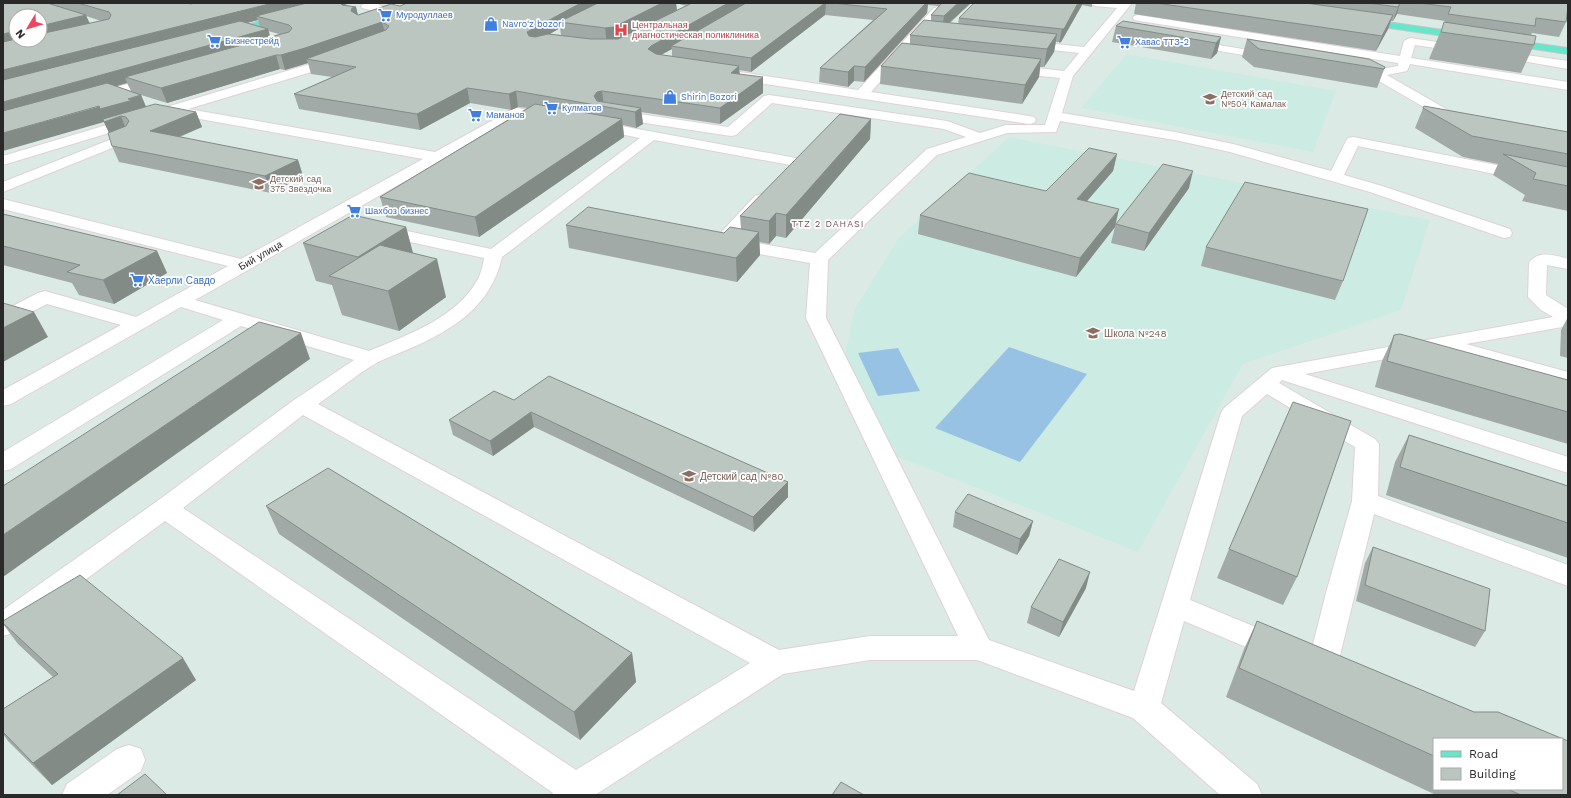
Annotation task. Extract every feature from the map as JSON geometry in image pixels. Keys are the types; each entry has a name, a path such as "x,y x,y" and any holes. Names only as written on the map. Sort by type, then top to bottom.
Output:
{"main road":[{"path":"216,36 245,28 353,10"},
{"path":"1349,17 1482,36"},
{"path":"1568,47 1498,39 1568,51"}],"street":[{"path":"353,10 376,3"},
{"path":"978,648 816,318 819,259 932,152 1006,129 1051,129 1067,76 1087,51 1113,31 1125,5 1095,3"},
{"path":"862,94 938,10 923,8"},
{"path":"353,10 396,12 377,19 353,10"},
{"path":"1138,18 1568,86"},
{"path":"245,28 267,35"},
{"path":"918,31 932,33"},
{"path":"1376,74 1403,68 1410,40 1568,65"},
{"path":"1175,41 1283,59"},
{"path":"1017,43 1087,51"},
{"path":"3,161 314,67 349,54"},
{"path":"897,55 912,57"},
{"path":"997,67 1067,76"},
{"path":"1345,69 1376,74 1456,120 1471,122"},
{"path":"718,72 862,94 1175,136 1233,148 1376,189 1504,233"},
{"path":"85,100 168,77"},
{"path":"114,92 137,99"},
{"path":"599,112 731,132 769,99 947,125 979,137"},
{"path":"150,104 186,113 436,157"},
{"name":"Бий улица","path":"3,399 180,301 325,218 518,112 563,120"},
{"path":"3,186 186,113"},
{"path":"578,122 796,162 785,174"},
{"path":"3,625 370,358 428,334 466,308 487,278 494,255 567,209 651,136"},
{"path":"1336,178 1353,141 1568,184"},
{"path":"769,191 713,240 819,259"},
{"path":"3,204 243,265"},
{"path":"325,218 494,255"},
{"path":"1568,264 1548,259 1541,260 1538,263 1538,297 1548,306 1568,317"},
{"path":"3,319 45,298 139,324"},
{"path":"180,301 370,358"},
{"path":"3,463 240,318"},
{"path":"1144,708 1232,413 1272,378 1439,343 1568,320"},
{"path":"1439,343 1568,379"},
{"path":"1272,378 1568,465"},
{"path":"1174,605 1333,672 1340,593 1366,502 1367,444 1272,378"},
{"path":"302,406 776,663"},
{"path":"1366,502 1568,576"},
{"path":"165,508 572,792 776,663 870,648 978,648 1144,708 1245,795"},
{"path":"79,795 129,760"}],"shaded area":[{"name":"Детский сад №504 Камалак","path":"1127,54 1336,91 1313,152 1081,108"},
{"name":"Школа №248","path":"1009,137 1430,220 1401,310 1243,364 1138,552 897,456 845,355 855,309 898,239"},
{"path":"1009,347 1087,374 1020,462 935,428"},
{"path":"898,348 920,391 878,396 858,353"}],"building":[{"path":"3,3 47,3 86,15 48,24 48,8 8,8 8,33 3,34"},
{"path":"78,3 273,3 3,70 3,42 8,41 8,48 48,48 48,32 109,19 111,15 109,12"},
{"path":"307,3 340,3 342,5 356,7 352,8 351,11 358,15 391,4 400,6 407,3 581,3 527,32 529,36 535,37 548,34 591,39 618,39 692,3 728,3 648,49 656,54 739,66 731,73 763,77 720,108 602,91 597,92 594,96 597,101 641,108 635,112 516,91 509,94 467,88 417,114 294,94 356,67 306,59 386,30 389,26 382,22 305,48 161,88 125,77 289,32 292,28 289,25 256,16"},
{"path":"598,3 662,3 614,27 605,28 559,22"},
{"path":"746,3 825,3 751,58 671,46"},
{"path":"833,3 926,3 865,67 854,66 848,72 820,68 887,9"},
{"path":"942,3 958,3 944,16 931,15"},
{"path":"974,3 1078,3 1064,29 1062,29 959,18"},
{"path":"1156,3 1305,3 1393,15 1382,36"},
{"path":"1368,3 1400,3 1398,7"},
{"path":"1419,3 1568,3 1568,7 1566,22 1536,18 1535,26 1448,14 1451,7"},
{"path":"924,20 1057,34 1047,49 910,35"},
{"path":"240,21 268,29 3,102 3,80"},
{"path":"1123,21 1221,37 1216,43 1116,26"},
{"path":"1444,22 1536,36 1534,45 1441,32"},
{"path":"1247,39 1369,59 1385,67 1384,69 1259,49"},
{"path":"902,43 1041,59 1025,85 881,66"},
{"path":"107,83 141,95 128,99 133,100 100,109 99,106 3,133 3,111"},
{"path":"155,104 196,112 150,131 298,160 265,176 112,146 108,133 126,126 129,121 126,117 121,116 104,122 103,119"},
{"path":"535,104 622,119 475,217 380,197"},
{"path":"1424,106 1568,132 1568,154 1472,136 1423,108"},
{"path":"840,114 871,119 786,215 776,213 769,221 740,216"},
{"path":"1089,148 1117,154 1077,199 1119,209 1080,258 920,215 969,173 1046,191"},
{"path":"1503,154 1568,167 1568,186 1533,179 1536,173"},
{"path":"1163,164 1193,171 1149,233 1116,224"},
{"path":"1245,182 1368,209 1343,281 1206,247"},
{"path":"588,207 724,233 730,227 759,232 736,258 566,225"},
{"path":"3,214 157,251 103,280 67,272 80,265 3,246"},
{"path":"353,215 406,227 358,257 303,243"},
{"path":"380,245 437,259 388,291 329,276"},
{"path":"3,303 34,312 3,328"},
{"path":"259,322 301,333 3,535 3,486"},
{"path":"1400,334 1568,380 1568,412 1387,361 1394,335"},
{"name":"Детский сад №80","path":"549,376 788,482 753,517 531,412 490,441 449,420 494,391 514,400"},
{"path":"1293,402 1351,421 1297,577 1229,549"},
{"path":"1409,435 1568,486 1568,523 1400,467"},
{"path":"328,468 632,653 574,712 266,506"},
{"path":"968,494 1033,521 1020,539 955,512"},
{"path":"1373,547 1490,589 1485,631 1365,585"},
{"path":"1059,559 1090,572 1063,622 1031,607"},
{"path":"80,575 183,658 33,763 3,732 3,709 58,674 3,623 3,621"},
{"path":"1257,621 1474,712 1498,712 1561,738 1433,738 1433,756 1239,668"},
{"path":"1563,739 1568,741 1568,795 1521,795 1509,790 1563,790"},
{"path":"145,774 167,795 117,795"},
{"path":"841,782 864,795 832,795"}],"place":[{"name":"Муродуллаев","path":"385,15"},
{"name":"Navro'z bozori","path":"491,24"},
{"name":"Центральная диагностическая поликлиника","path":"621,30"},
{"name":"Бизнестрейд","path":"214,41"},
{"name":"Хавас ТТЗ-2","path":"1124,42"},
{"name":"Shirin Bozori","path":"670,97"},
{"name":"Детский сад №504 Камалак","path":"1210,99"},
{"name":"Кулматов","path":"551,108"},
{"name":"Маманов","path":"475,115"},
{"name":"Детский сад 375 Звёздочка","path":"259,184"},
{"name":"Шахбоз бизнес","path":"354,211"},
{"name":"Хаерли Савдо","path":"137,280"},
{"name":"Школа №248","path":"1093,333"},
{"name":"Детский сад №80","path":"689,476"}],"district":[{"name":"TTZ 2 DAHASI","path":"828,224"}]}
